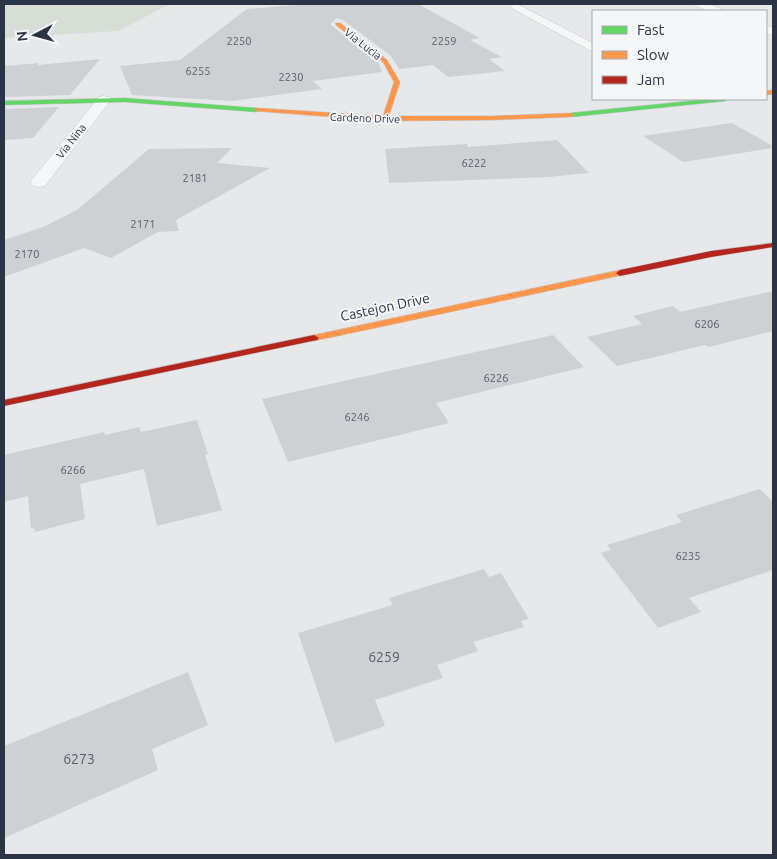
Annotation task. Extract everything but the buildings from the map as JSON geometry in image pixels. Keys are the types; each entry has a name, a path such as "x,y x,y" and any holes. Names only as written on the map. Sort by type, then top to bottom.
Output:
{"street":[{"path":"700,4 716,10"},
{"path":"517,7 592,47"},
{"name":"Via Lucia","path":"338,24 385,61 397,82 385,119"},
{"name":"Cardeno Drive","path":"4,103 46,100 104,100 195,104 324,116 470,121 572,117 709,100"},
{"name":"Via Nina","path":"39,182 104,100"},
{"name":"Castejon Drive","path":"4,403 711,254 773,245"}],"shaded area":[{"path":"4,4 170,4 118,31 4,38"}],"traffic: fast":[{"path":"4,103 125,100 257,110"},
{"path":"571,115 715,100"}],"traffic: slow":[{"path":"338,24 385,61 397,82 385,119"},
{"path":"767,93 773,92"},
{"path":"257,110 296,114 414,119 571,115"},
{"path":"314,338 620,273"}],"traffic: jam":[{"path":"620,273 711,254 773,245"},
{"path":"4,403 314,338"}]}
